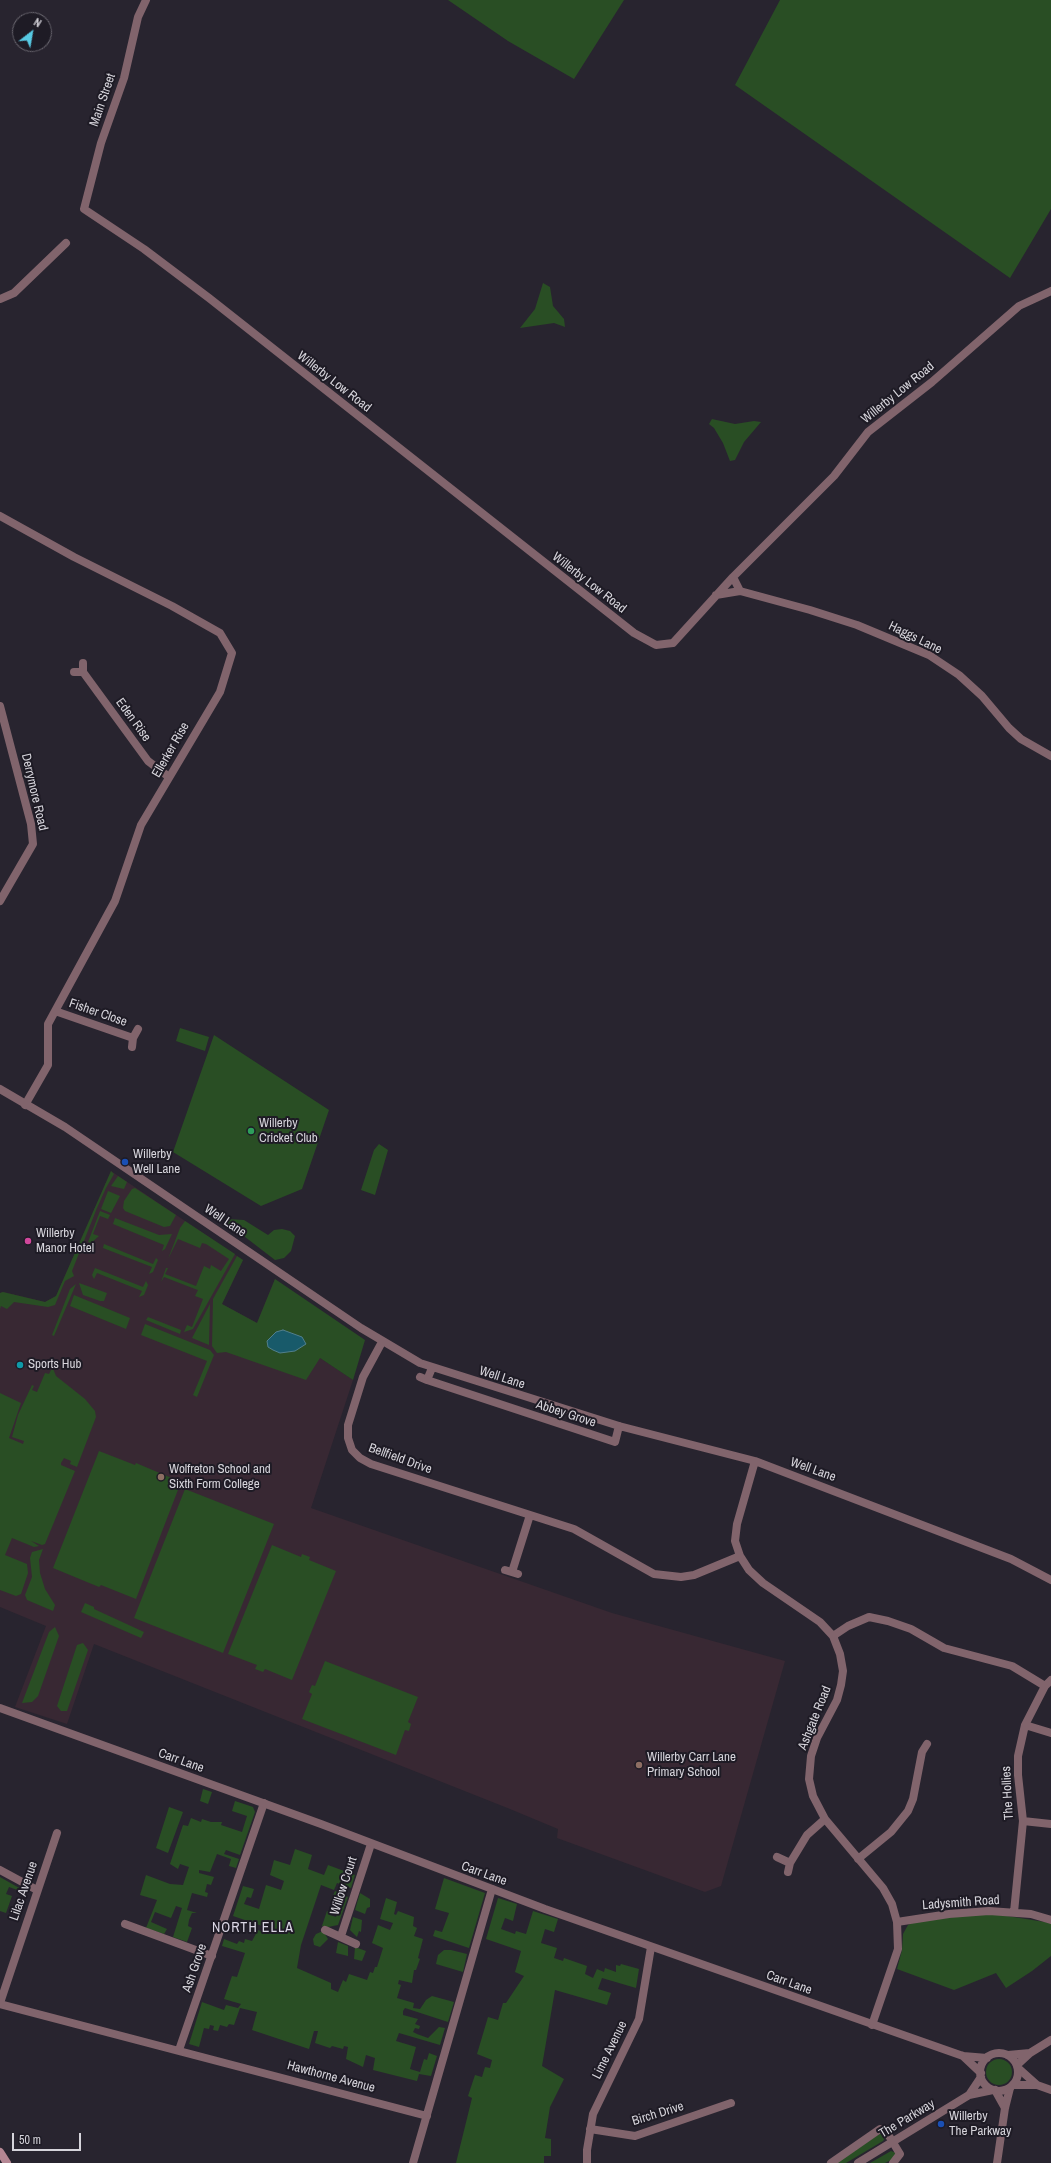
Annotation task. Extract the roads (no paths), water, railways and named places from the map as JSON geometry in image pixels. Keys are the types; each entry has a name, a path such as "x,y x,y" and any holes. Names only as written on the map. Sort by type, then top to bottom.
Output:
{"main road":[{"path":"0,2152 8,2163"}],"street":[{"name":"Main Street","path":"84,209 101,143 124,78 138,17 146,0"},
{"name":"Willerby Low Road","path":"84,209 144,249 209,298 634,633 656,645 673,643 733,577 834,476 868,432 932,382 1019,306 1051,291"},
{"path":"0,299 14,293 66,243"},
{"name":"Ellerker Rise","path":"0,516 74,557 172,606 220,633 232,653 220,692 141,825 115,901 48,1024 48,1065 25,1105"},
{"path":"733,577 740,591"},
{"name":"Haggs Lane","path":"716,595 740,591 810,610 857,625 929,656 965,680 982,696 1009,728 1021,739 1051,756"},
{"path":"74,672 83,672 83,663"},
{"name":"Eden Rise","path":"83,672 148,761 169,777"},
{"name":"Derrymore Road","path":"0,706 31,824 33,844 0,901"},
{"name":"Fisher Close","path":"55,1011 133,1038"},
{"path":"132,1047 133,1038 138,1029"},
{"name":"Well Lane","path":"0,1089 99,1150 382,1342 408,1357 432,1368 619,1426 755,1461 1011,1559 1051,1580"},
{"name":"Bellfield Drive","path":"382,1342 363,1377 348,1425 348,1438 352,1450 360,1458 371,1464 574,1529 654,1574 681,1577 694,1575 740,1556"},
{"name":"Abbey Grove","path":"432,1368 424,1379 615,1442 619,1426"},
{"name":"Ashgate Road","path":"755,1461 737,1524 735,1541 740,1556 749,1570 763,1583 820,1622 833,1636 840,1654 843,1671 837,1700 817,1738 811,1756 809,1780 813,1796 825,1819 883,1888 892,1904 897,1922 898,1949 872,2025"},
{"path":"512,1572 530,1515"},
{"path":"833,1636 848,1626 868,1617 888,1621 911,1629 944,1648 1012,1666 1048,1683"},
{"name":"The Hollies","path":"1014,1912 1023,1821 1018,1774 1018,1756 1025,1725 1048,1683"},
{"name":"Carr Lane","path":"0,1708 264,1803 651,1947 872,2025 963,2056 987,2058 997,2053 1008,2055"},
{"path":"1025,1725 1051,1733"},
{"path":"858,1859 891,1832 908,1811 913,1799 922,1752 927,1744"},
{"name":"Ash Grove","path":"179,2050 264,1803"},
{"path":"788,1872 790,1863 807,1835 825,1819"},
{"path":"1023,1821 1051,1824"},
{"name":"Lilac Avenue","path":"0,2004 57,1833"},
{"name":"Willow Court","path":"341,1936 371,1844"},
{"path":"777,1857 790,1863"},
{"path":"0,1870 37,1890"},
{"path":"413,2163 492,1889"},
{"name":"Ladysmith Road","path":"897,1922 949,1914 989,1911 1014,1912 1051,1920"},
{"path":"125,1924 212,1956"},
{"name":"Willow Court","path":"326,1930 356,1944"},
{"name":"Lime Avenue","path":"587,2163 593,2114 639,2019 651,1947"},
{"name":"Hawthorne Avenue","path":"0,2004 427,2116"},
{"path":"997,2163 1005,2108 1011,2086 1017,2079 1017,2066 1030,2053 1051,2040"},
{"path":"1008,2055 1030,2053"},
{"path":"1008,2055 1037,2085"},
{"name":"Carr Lane","path":"963,2056 981,2075 984,2083 994,2090 1005,2108"},
{"path":"981,2075 981,2067 987,2058"},
{"name":"The Parkway","path":"969,2096 981,2075"},
{"path":"994,2090 1011,2086 1037,2085 1051,2090"},
{"name":"The Parkway","path":"858,2163 969,2096 994,2090"},
{"name":"Birch Drive","path":"590,2129 635,2136 732,2103"},
{"path":"831,2163 880,2129 885,2130 900,2154 893,2163"}],"water":[{"path":"283,1330 302,1337 306,1344 295,1351 280,1353 268,1347 267,1341 276,1332"}],"place":[{"name":"Willerby Cricket Club","path":"251,1131"},
{"name":"Willerby Well Lane","path":"125,1162"},
{"name":"Willerby Manor Hotel","path":"28,1241"},
{"name":"Sports Hub","path":"20,1365"},
{"name":"Wolfreton School and Sixth Form College","path":"161,1477"},
{"name":"Willerby Carr Lane Primary School","path":"639,1765"},
{"name":"Willerby The Parkway","path":"941,2124"}],"district":[{"name":"NORTH ELLA","path":"253,1928"}]}
